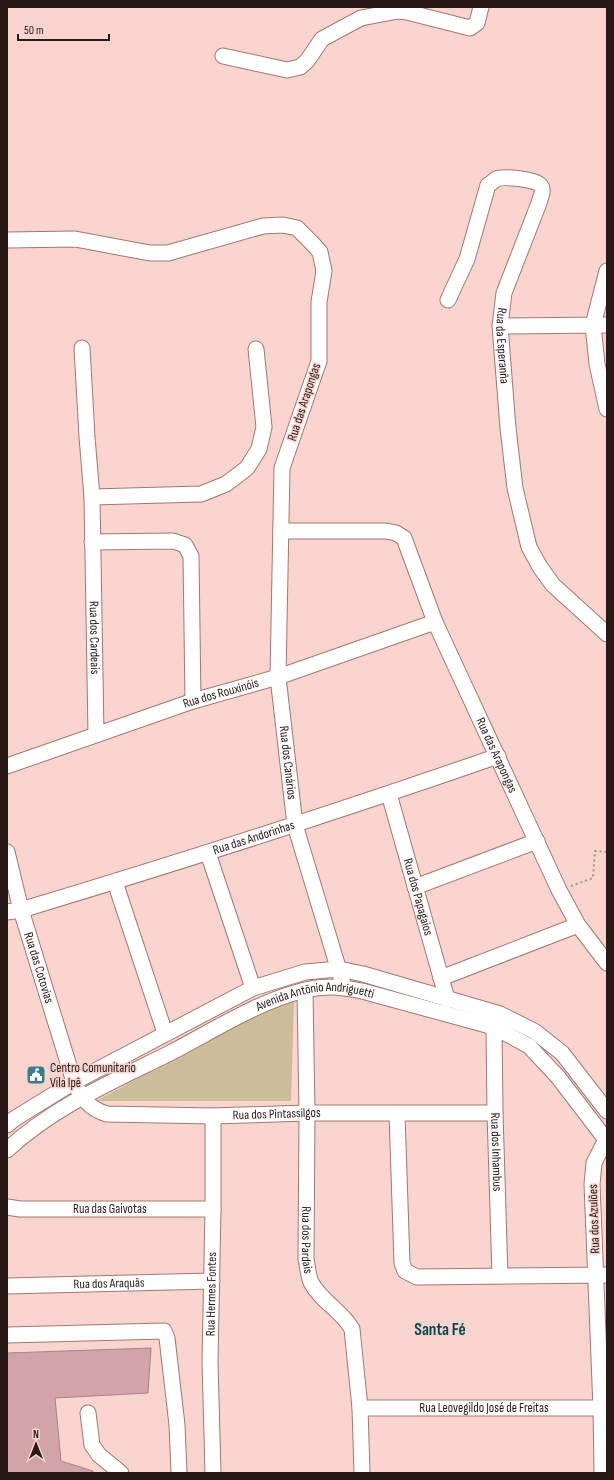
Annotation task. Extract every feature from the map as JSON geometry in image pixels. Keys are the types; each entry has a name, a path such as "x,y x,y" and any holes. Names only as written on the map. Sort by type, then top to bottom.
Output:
{"street":[{"path":"223,56 287,70 300,66 307,61 322,39 361,18 398,12 408,12 470,28 478,23 481,7"},
{"name":"Rua da Esperanña","path":"448,300 467,259 488,186 497,179 509,178 535,182 540,185 542,190 539,203 504,292 500,326 508,428 515,488 529,547 540,567 553,585 607,634"},
{"name":"Rua das Arapongas","path":"7,240 74,240 150,253 168,254 263,226 283,224 297,228 312,242 320,252 324,271 319,302 319,361 282,468 281,531 386,531 396,533 404,538 435,622 559,890 578,925 607,963"},
{"path":"607,271 597,364 607,410"},
{"path":"500,326 600,325"},
{"name":"Rua dos Cardeais","path":"82,348 92,497 96,734"},
{"path":"92,497 201,494 226,484 247,468 259,449 264,427 256,349"},
{"name":"Rua dos Canários","path":"281,531 278,676 295,825 344,987"},
{"path":"92,542 173,541 185,545 191,556 193,701"},
{"name":"Rua dos Rouxinóis","path":"7,766 193,701 278,676 435,622"},
{"name":"Rua das Andorinhas","path":"14,911 208,853 389,794 498,756"},
{"name":"Rua dos Papagaios","path":"389,794 447,999"},
{"path":"415,886 537,841"},
{"name":"Rua das Cotovias","path":"7,852 14,911 74,1082"},
{"path":"208,853 253,988"},
{"path":"115,882 165,1033"},
{"path":"441,978 578,925"},
{"name":"Avenida Antônio Andriguetti","path":"7,1125 14,1119 74,1082 253,988 305,972 339,969 370,976 500,1014 534,1031 562,1053 607,1111"},
{"name":"Avenida Antônio Andriguetti","path":"7,1150 18,1139 81,1097 263,1004 305,990 326,986 344,987 382,995 494,1027 529,1046 558,1077 606,1139"},
{"name":"Rua dos Pardais","path":"305,990 307,1113 306,1259 311,1283 323,1298 347,1320 352,1329 360,1408 362,1473"},
{"name":"Rua dos Inhambus","path":"494,1027 494,1113 500,1276"},
{"name":"Rua dos Pintassilgos","path":"74,1082 81,1097 94,1109 107,1114 213,1116 307,1113 494,1113"},
{"path":"397,1114 402,1263 405,1271 417,1277 602,1275"},
{"name":"Rua Hermes Fontes","path":"212,1473 210,1362 213,1116"},
{"name":"Rua dos Azulões","path":"602,1473 604,1408 602,1275 592,1184 594,1163 606,1139"},
{"name":"Rua das Gaivotas","path":"7,1207 20,1209 213,1210"},
{"name":"Rua dos Araquãs","path":"7,1286 212,1282"},
{"path":"7,1335 164,1331 167,1338 177,1425 179,1473"},
{"name":"Rua Leovegildo José de Freitas","path":"360,1408 604,1408"},
{"path":"88,1413 92,1445 99,1455 121,1473"}],"path":[{"path":"559,890 594,878 595,851 607,852"}],"shaded area":[{"path":"294,1002 291,1101 96,1101 275,1005"}],"building":[{"path":"151,1348 148,1393 55,1398 61,1461 93,1471 93,1473 7,1473 7,1353"}],"place":[{"name":"Centro Comunitario Vila Ipê","path":"36,1075"}],"district":[{"name":"Santa Fé","path":"440,1330"}]}
